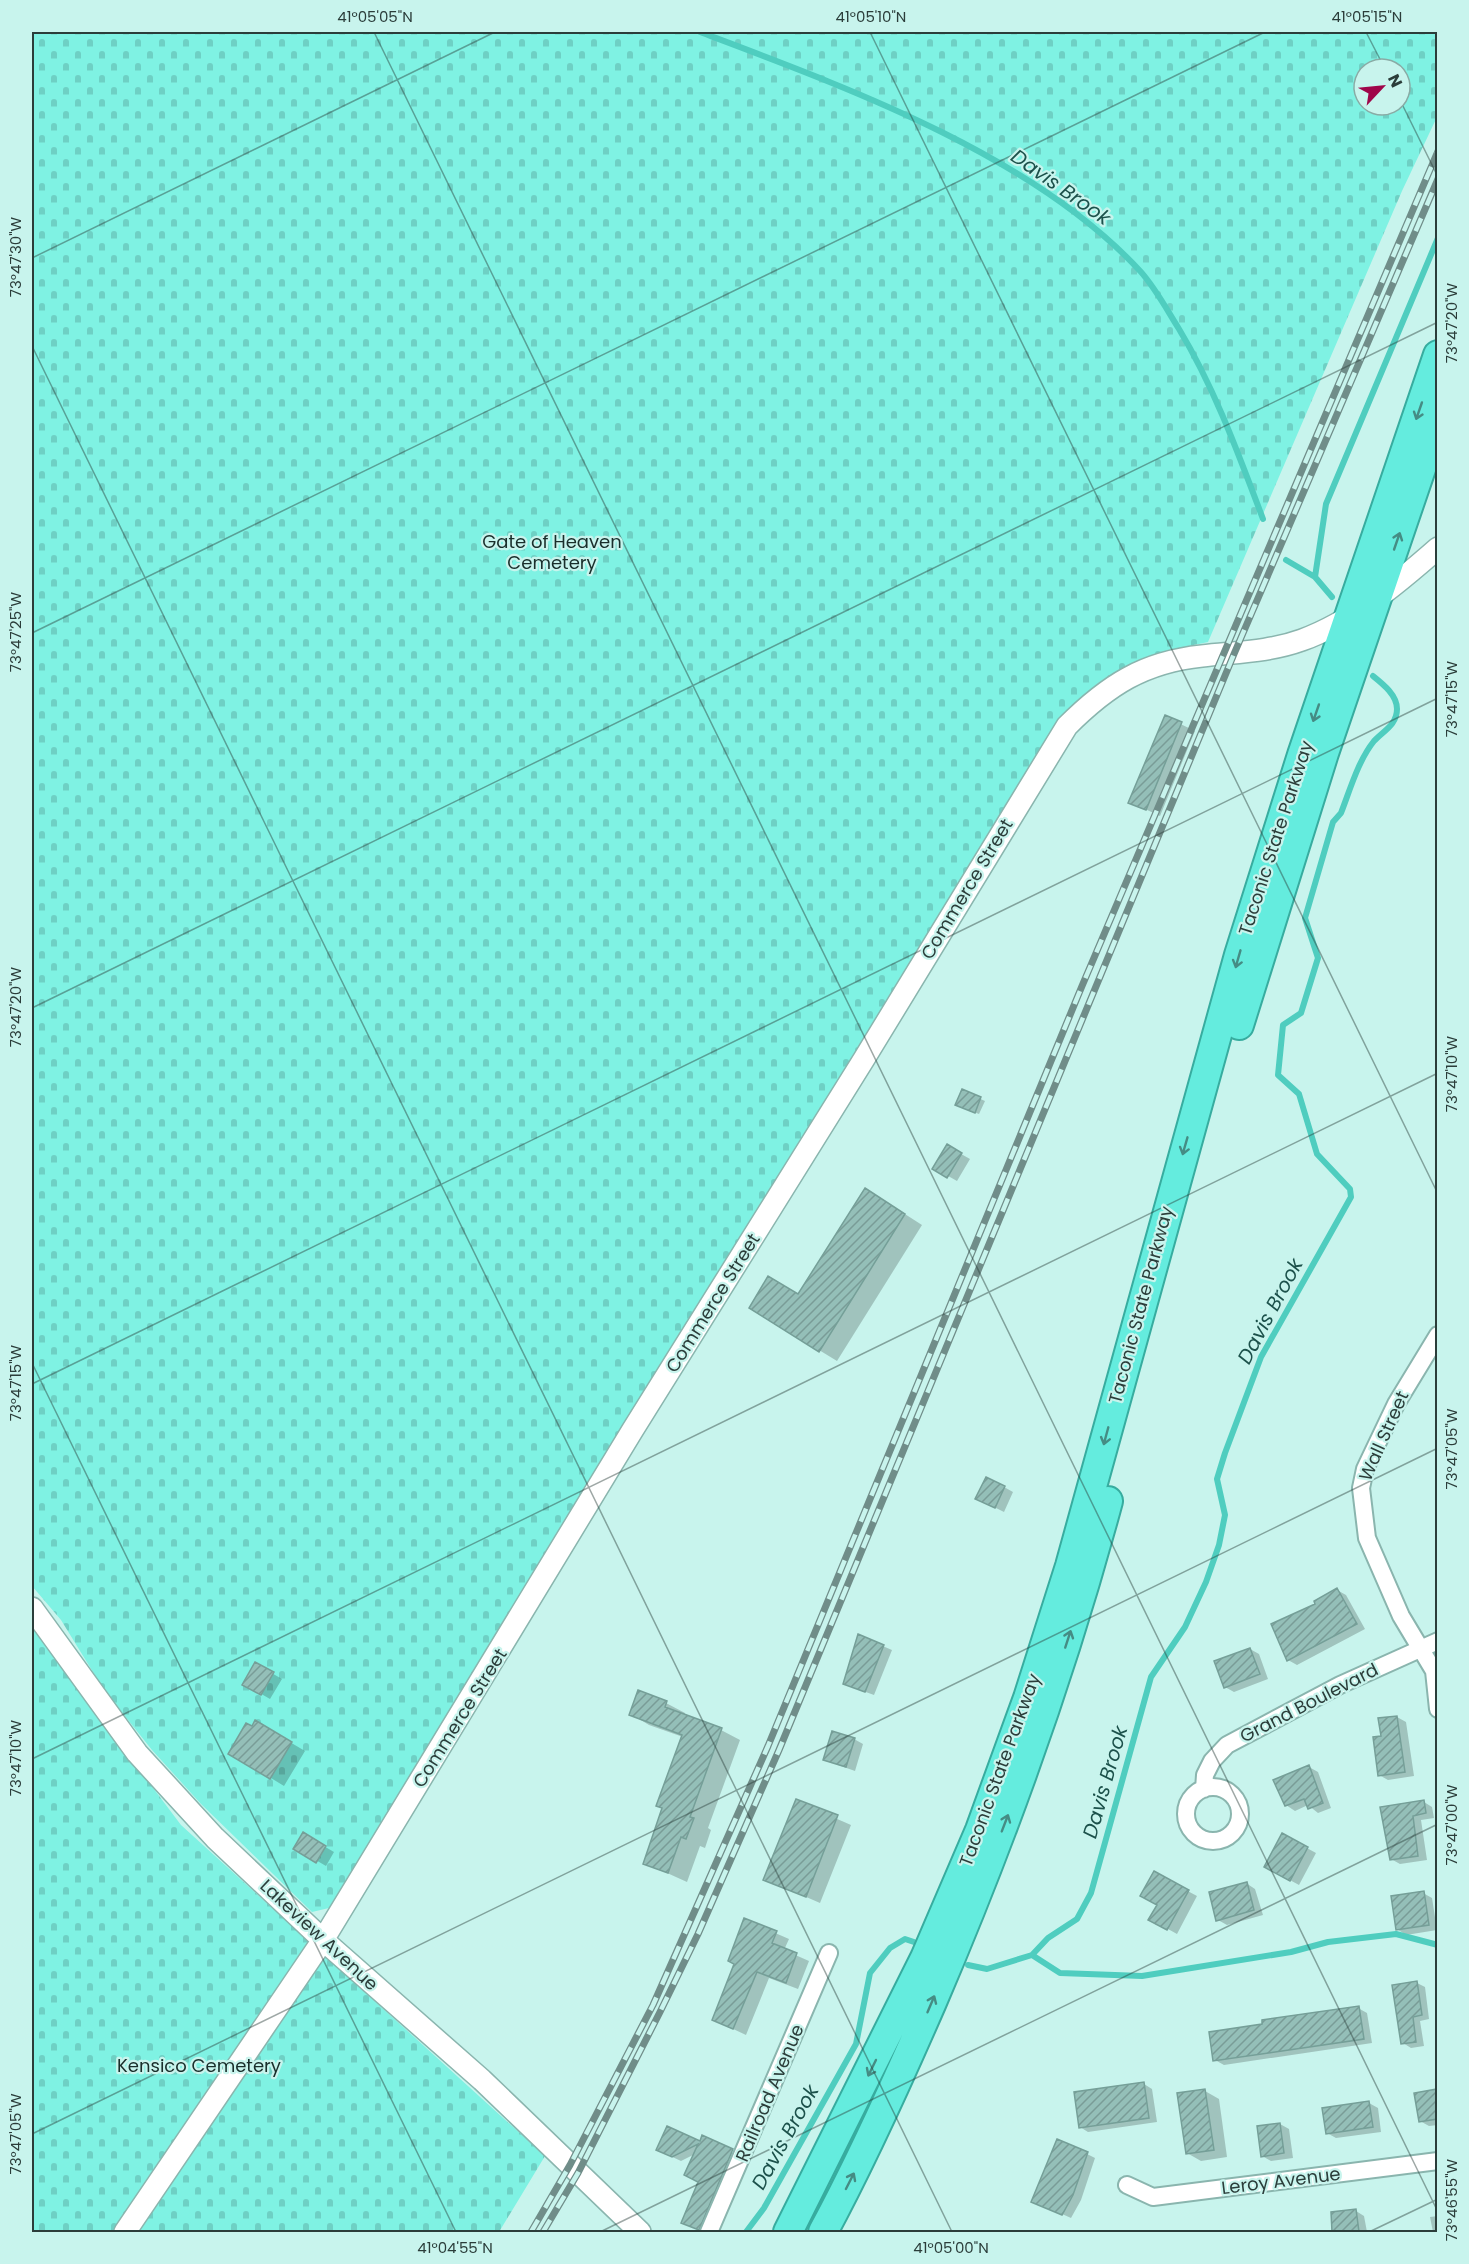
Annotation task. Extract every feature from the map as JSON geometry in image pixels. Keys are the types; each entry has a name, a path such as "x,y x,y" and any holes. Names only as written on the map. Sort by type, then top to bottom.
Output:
{"highway":[{"name":"Taconic State Parkway","path":"789,2232 925,1958 980,1830 1024,1709 1070,1566 1239,955 1349,615 1437,356"},
{"name":"Taconic State Parkway","path":"823,2232 874,2130 950,1960 1002,1829 1050,1696 1092,1562 1260,953 1437,419"}],"street":[{"name":"Commerce Street","path":"125,2232 323,1940 632,1431 833,1109 1067,726 1103,692 1140,671 1184,658 1259,651 1291,644 1318,633 1378,596 1437,548"},
{"name":"Wall Street","path":"1437,1335 1396,1404 1365,1469 1361,1488 1367,1538 1401,1616 1430,1644 1437,1709"},
{"name":"Lakeview Avenue","path":"32,1608 137,1753 168,1790 215,1839 323,1940 482,2080 640,2232"},
{"name":"Grand Boulevard","path":"1204,1789 1205,1775 1212,1761 1227,1744 1340,1685 1430,1644"},
{"name":"Railroad Avenue","path":"709,2232 829,1953"},
{"name":"Leroy Avenue","path":"1127,2186 1153,2197 1437,2161"}],"green space":[{"name":"Gate of Heaven Cemetery","path":"32,32 1437,32 1437,117 1402,191 1208,642 1159,654 1119,670 1084,695 1050,733 481,1668 329,1908 312,1912 201,1804 152,1750 104,1690 61,1620 32,1586"},
{"name":"Kensico Cemetery","path":"32,1627 181,1825 545,2156 499,2232 32,2232"}],"building":[{"path":"1165,715 1182,722 1146,810 1128,803"},
{"path":"962,1089 981,1097 975,1113 955,1105"},
{"path":"947,1144 962,1153 947,1178 932,1169"},
{"path":"865,1188 905,1214 819,1352 749,1308 768,1276 798,1294"},
{"path":"986,1477 1005,1486 995,1508 975,1499"},
{"path":"1337,1588 1357,1624 1287,1661 1271,1624 1315,1604 1314,1601"},
{"path":"858,1634 884,1645 865,1692 843,1684"},
{"path":"1250,1648 1260,1674 1224,1688 1214,1661"},
{"path":"255,1662 274,1672 261,1695 242,1685"},
{"path":"638,1690 667,1701 665,1707 722,1728 690,1817 694,1818 686,1839 681,1837 668,1873 643,1864 662,1808 656,1806 682,1735 629,1715"},
{"path":"1397,1716 1405,1772 1378,1776 1373,1737 1381,1736 1378,1718"},
{"path":"255,1720 292,1742 270,1779 228,1754 246,1723 252,1726"},
{"path":"832,1731 855,1738 846,1767 823,1760"},
{"path":"1309,1765 1323,1803 1308,1809 1304,1799 1285,1806 1273,1780"},
{"path":"796,1799 838,1815 806,1897 763,1880"},
{"path":"1424,1800 1426,1813 1413,1816 1418,1856 1390,1860 1380,1807"},
{"path":"303,1832 326,1846 316,1863 293,1849"},
{"path":"1282,1833 1308,1847 1290,1881 1264,1867"},
{"path":"1154,1871 1189,1890 1167,1930 1148,1920 1157,1905 1140,1896"},
{"path":"1247,1882 1254,1910 1216,1921 1209,1892"},
{"path":"1424,1891 1429,1925 1396,1930 1391,1896"},
{"path":"744,1918 777,1931 772,1943 797,1953 786,1983 757,1972 733,2029 712,2020 734,1964 728,1961"},
{"path":"1417,1981 1422,2015 1413,2017 1416,2042 1401,2044 1392,1985"},
{"path":"1359,2006 1364,2039 1213,2061 1209,2032 1262,2024 1262,2020"},
{"path":"1144,2082 1149,2118 1079,2128 1074,2092"},
{"path":"1205,2089 1214,2150 1186,2154 1177,2093"},
{"path":"1437,2089 1437,2119 1419,2122 1414,2093"},
{"path":"1369,2101 1373,2127 1326,2134 1322,2108"},
{"path":"1280,2123 1284,2153 1261,2157 1257,2126"},
{"path":"667,2126 700,2141 702,2135 733,2149 699,2230 681,2223 698,2182 684,2175 698,2144 672,2157 656,2150"},
{"path":"1057,2139 1088,2152 1073,2195 1062,2215 1031,2202"},
{"path":"1356,2209 1359,2232 1332,2232 1331,2212"}],"waterway":[{"name":"Davis Brook","path":"700,32 815,76 935,129 993,159 1047,193 1097,230 1141,272 1179,329 1215,398 1263,519"},
{"path":"1315,577 1326,504 1438,238"},
{"name":"Davis Brook","path":"1286,560 1315,577 1332,597"},
{"name":"Davis Brook","path":"968,1965 987,1969 1032,1955 1048,1938 1077,1919 1091,1893 1151,1677 1185,1627 1206,1582 1219,1545 1225,1515 1217,1479 1225,1453 1261,1357 1351,1197 1350,1189 1317,1154 1299,1094 1278,1075 1283,1025 1301,1013 1318,958 1305,918 1333,822 1341,813 1363,757 1374,741 1392,724 1396,715 1395,699 1373,676"},
{"path":"1032,1955 1060,1973 1142,1976 1291,1952 1328,1942 1396,1934 1438,1945"},
{"name":"Davis Brook","path":"746,2232 764,2208 856,2044 870,1973 890,1948 905,1939 914,1942"}],"railway":[{"path":"531,2232 570,2165 653,2005 768,1746 1082,986 1438,151"},
{"path":"543,2232 578,2173 660,2012 698,1934 779,1750 1234,654 1438,179"}]}
